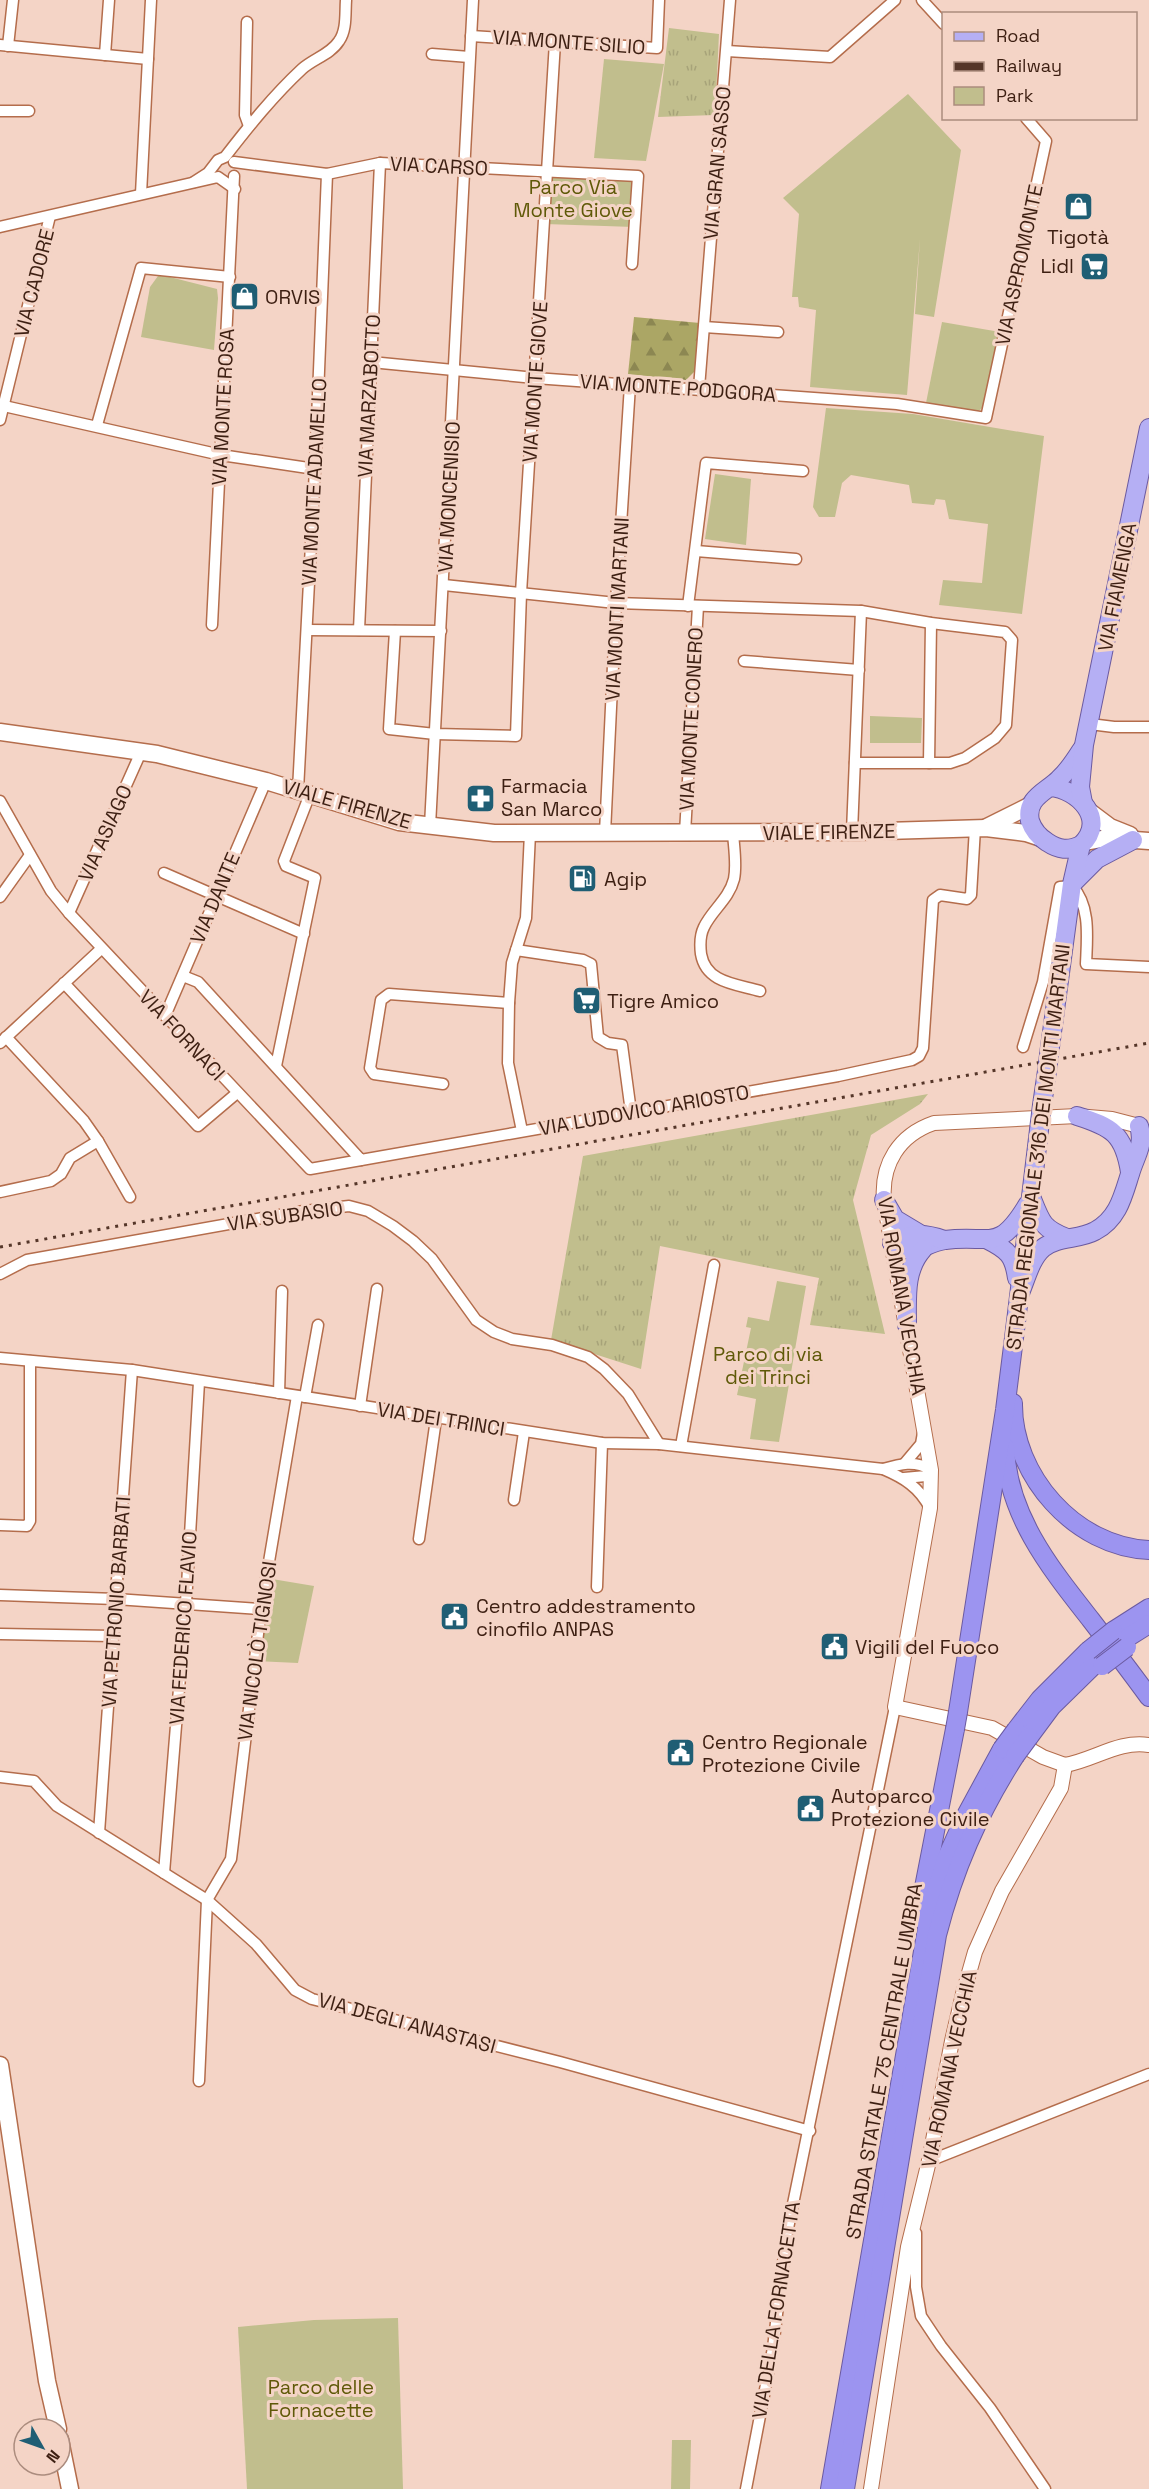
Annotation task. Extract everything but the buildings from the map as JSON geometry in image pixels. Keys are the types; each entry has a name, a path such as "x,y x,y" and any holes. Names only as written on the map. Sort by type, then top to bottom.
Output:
{"highway":[{"name":"STRADA REGIONALE 316 DEI MONTI MARTANI","path":"1005,1410 1015,1330"},
{"path":"1015,1330 1013,1409 1016,1430 1021,1451 1043,1492 1081,1526 1110,1541 1138,1550 1149,1550"},
{"path":"1005,1410 1006,1464 1013,1495 1028,1530 1046,1562 1149,1697"},
{"path":"911,2012 910,1970 923,1889 956,1720 1005,1410"},
{"name":"STRADA STATALE 75 CENTRALE UMBRA","path":"830,2489 911,2012 930,1911 946,1857 964,1819 1009,1753 1028,1731 1040,1699 1121,1639 1149,1608"},
{"name":"STRADA STATALE 75 CENTRALE UMBRA","path":"1121,1639 1149,1624"},
{"path":"1121,1639 1149,1635"},
{"name":"STRADA STATALE 75 CENTRALE UMBRA","path":"845,2489 937,1935 960,1859 1009,1753"}],"main road":[{"name":"VIA FIAMENGA","path":"1086,807 1080,787 1084,745 1149,428"},
{"name":"VIALE FIRENZE","path":"0,732 141,752 266,781 399,822 430,826 494,833 852,832 981,828 1026,833 1041,838 1056,848"},
{"name":"VIA FIAMENGA","path":"1050,787 1070,768 1084,745"},
{"name":"VIALE FIRENZE","path":"981,828 1029,806 1050,787"},
{"path":"1050,787 1067,790 1110,827 1141,840"},
{"path":"1029,806 1031,823 1041,838"},
{"path":"1083,843 1092,827 1086,807"},
{"path":"1056,848 1071,849 1083,843 1107,838 1141,840"},
{"path":"1072,885 1097,859 1141,840"},
{"name":"STRADA REGIONALE 316 DEI MONTI MARTANI","path":"1015,1330 1042,1105 1072,885 1083,843"},
{"name":"STRADA REGIONALE 316 DEI MONTI MARTANI","path":"1056,848 1067,865 1072,885"},
{"path":"1077,1116 1111,1130 1136,1157"},
{"path":"1020,1293 1040,1252 1052,1243 1088,1234 1108,1222 1125,1193 1136,1157 1132,1135 1144,1128"},
{"path":"1032,1198 1039,1218 1047,1229 1067,1238"},
{"path":"892,1243 909,1234 921,1242 988,1240 1012,1228 1032,1198"},
{"path":"884,1200 895,1219 921,1242"},
{"path":"988,1240 1004,1248 1011,1255 1016,1266 1020,1293"},
{"path":"907,1325 909,1270 921,1242"},
{"path":"0,2066 4,2115 47,2380 55,2417"}],"street":[{"path":"13,0 4,45 148,59"},
{"path":"105,55 109,0"},
{"path":"141,195 151,0"},
{"path":"0,227 194,182 227,170 249,126 276,95 306,65 339,42 345,25 346,0"},
{"name":"VIA MONCENISIO","path":"430,826 473,0"},
{"name":"VIA MONTE SILIO","path":"471,36 657,48 659,0"},
{"name":"VIA GRAN SASSO","path":"699,388 730,0"},
{"path":"726,51 830,57 895,0"},
{"path":"922,0 942,22"},
{"path":"247,22 245,115 249,126"},
{"name":"VIA MONTE GIOVE","path":"435,734 516,736 520,593 555,42"},
{"path":"432,54 469,57"},
{"path":"0,111 29,111"},
{"name":"VIA ASPROMONTE","path":"986,418 1046,141 1028,120"},
{"name":"VIA CARSO","path":"227,170 260,166 327,174 380,163 639,176 632,264"},
{"name":"VIA MARZABOTTO","path":"359,630 380,163"},
{"name":"VIA MONTE ROSA","path":"212,625 235,189 227,170"},
{"name":"VIA MONTE ADAMELLO","path":"304,934 315,878 286,866 284,861 304,792 307,630 327,174"},
{"name":"VIA CADORE","path":"0,420 50,216"},
{"path":"97,425 141,268 230,277"},
{"path":"704,327 778,332"},
{"name":"VIA MONTE PODGORA","path":"371,362 535,378 897,404 986,418"},
{"name":"VIA MONTI MARTANI","path":"605,833 616,603 630,385"},
{"path":"4,406 97,425 221,455 315,469"},
{"name":"VIA MONTE CONERO","path":"685,833 696,551 706,463 803,471"},
{"path":"696,551 795,559"},
{"path":"444,585 616,603 861,610 931,623 1005,632 1012,640 1006,725 995,738 965,758 950,763 855,763"},
{"path":"852,832 861,610"},
{"path":"929,763 931,623"},
{"path":"307,630 441,631"},
{"path":"395,631 389,729 435,734"},
{"path":"744,661 859,670"},
{"path":"1090,724 1149,727"},
{"name":"VIA ASIAGO","path":"69,913 141,752"},
{"name":"VIA DANTE","path":"165,1016 266,781"},
{"name":"VIA FORNACI","path":"0,801 51,891 69,913 310,1169 361,1160"},
{"name":"VIA LUDOVICO ARIOSTO","path":"361,1160 838,1077 912,1060 919,1056 923,1048 933,900 940,895 967,899 973,890 981,828"},
{"path":"522,1131 508,1063 509,1003 512,963 526,918 530,833"},
{"path":"733,833 734,879 723,902 704,926 700,948 702,962 707,971 717,979 760,991"},
{"path":"0,897 30,855"},
{"path":"164,873 304,934 276,1066"},
{"path":"1023,1047 1043,982 1060,887 1072,885 1084,907 1087,929 1086,964 1149,967"},
{"path":"101,949 3,1040 84,1121 130,1197"},
{"path":"516,950 583,960 591,964 598,1037 608,1043 622,1045 631,1112"},
{"path":"183,976 198,982 361,1160"},
{"path":"64,983 198,1126 237,1093"},
{"path":"443,1084 374,1074 370,1068 381,1000 389,994 509,1003"},
{"name":"VIA ROMANA VECCHIA","path":"810,2131 842,1958 895,1707 930,1508 932,1470 884,1200 884,1174 888,1162 902,1142 922,1127 934,1122 1077,1116 1112,1119 1144,1128"},
{"path":"0,1192 51,1181 61,1174 70,1158 98,1141"},
{"name":"VIA SUBASIO","path":"0,1274 27,1260 296,1212 350,1206 368,1211 413,1241 432,1259 454,1293 476,1320 494,1332 512,1339 552,1345 588,1357 604,1369 628,1394 659,1444"},
{"path":"681,1446 714,1265"},
{"path":"360,1406 377,1289"},
{"path":"279,1393 282,1291"},
{"name":"VIA NICOLÒ TIGNOSI","path":"207,1900 231,1859 261,1609 301,1397 318,1325"},
{"name":"VIA DEI TRINCI","path":"0,1358 132,1370 602,1443 681,1446 883,1469 904,1478 923,1495 930,1508"},
{"path":"0,1525 27,1527 30,1521 30,1361"},
{"name":"VIA PETRONIO BARBATI","path":"99,1833 132,1370"},
{"name":"VIA FEDERICO FLAVIO","path":"164,1873 186,1603 199,1382"},
{"path":"419,1539 436,1419"},
{"path":"905,1463 921,1444 925,1424"},
{"path":"514,1500 525,1432"},
{"path":"597,1587 602,1443"},
{"name":"VIA DEI TRINCI","path":"883,1469 905,1463 924,1465 932,1470"},
{"path":"904,1478 926,1476 932,1470"},
{"path":"0,1595 116,1599 261,1609"},
{"path":"0,1634 113,1636"},
{"path":"895,1707 992,1728 1043,1757 1065,1765 1127,1744 1149,1745"},
{"name":"VIA ROMANA VECCHIA","path":"871,2489 908,2247 929,2161 952,2041 975,1952 1002,1892 1061,1788 1065,1765"},
{"name":"VIA DEGLI ANASTASI","path":"0,1777 34,1781 57,1806 207,1900 256,1944 295,1990 312,1999 560,2062 810,2131"},
{"path":"199,2081 207,1900"},
{"path":"929,2161 1149,2074"},
{"name":"VIA DELLA FORNACETTA","path":"746,2489 773,2348 786,2238 810,2131"},
{"path":"916,2216 916,2287 921,2316 941,2346 990,2408 1045,2489"}],"green space":[{"path":"669,28 719,34 715,115 658,117"},
{"path":"604,59 664,64 646,161 594,158"},
{"path":"908,94 961,150 934,317 915,314 920,239 907,395 810,387 816,310 799,307 798,297 792,297 799,214 783,198"},
{"name":"Parco Via Monte Giove","path":"548,171 638,176 634,227 545,224"},
{"path":"162,275 217,289 214,350 141,337 150,287 158,276"},
{"path":"634,317 700,323 696,370 686,380 628,374"},
{"path":"942,322 1000,332 986,404 978,412 926,403"},
{"path":"826,408 913,414 1044,436 1022,614 939,605 943,580 982,583 988,524 949,519 945,500 936,499 934,505 912,503 909,485 851,475 842,483 835,517 819,517 813,507"},
{"path":"715,474 751,479 746,545 705,539"},
{"path":"870,716 922,718 921,743 870,743"},
{"path":"928,1094 920,1104 871,1135 853,1200 885,1334 810,1325 819,1278 660,1246 641,1369 551,1340 583,1156"},
{"name":"Parco di via dei Trinci","path":"777,1281 806,1286 779,1442 750,1439 756,1399 737,1395 751,1328 746,1327 748,1317 769,1321"},
{"path":"266,1578 314,1586 298,1663 255,1661"},
{"name":"Parco delle Fornacette","path":"398,2318 403,2489 247,2489 238,2327 314,2320"},
{"path":"672,2440 691,2440 690,2489 671,2489"}],"railway":[{"path":"0,1247 1149,1043"}],"place":[{"name":"Tigotà","path":"1078,206"},
{"name":"Lidl","path":"1095,266"},
{"name":"ORVIS","path":"244,297"},
{"name":"Farmacia San Marco","path":"480,798"},
{"name":"Agip","path":"583,879"},
{"name":"Tigre Amico","path":"586,1001"},
{"name":"Centro addestramento cinofilo ANPAS","path":"455,1617"},
{"name":"Vigili del Fuoco","path":"834,1647"},
{"name":"Centro Regionale Protezione Civile","path":"681,1753"},
{"name":"Autoparco Protezione Civile","path":"810,1808"}]}
